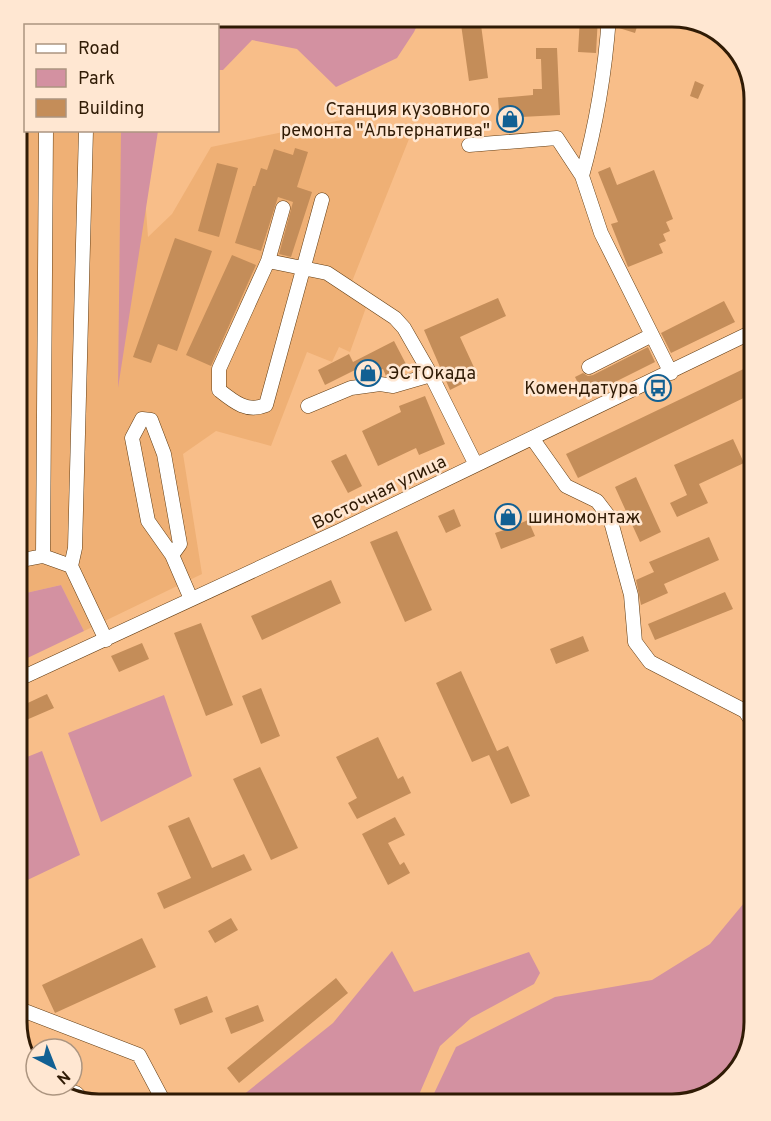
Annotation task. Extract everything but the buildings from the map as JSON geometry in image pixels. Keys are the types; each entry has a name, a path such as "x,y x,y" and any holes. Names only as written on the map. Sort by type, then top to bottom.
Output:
{"street":[{"path":"582,177 596,126 608,27"},
{"path":"43,556 45,132"},
{"path":"86,132 75,548 71,566 106,640"},
{"path":"469,145 557,138 582,177 601,233 671,373"},
{"path":"284,208 268,261 219,369 219,390 239,406 258,408 266,405 322,200"},
{"path":"268,261 327,273 395,318 404,328 431,375 476,465"},
{"path":"589,367 652,335"},
{"name":"Восточная улица","path":"27,676 339,531 744,336"},
{"path":"308,406 351,388 380,384 393,386 431,375"},
{"path":"172,555 180,544 164,454 151,420 142,419 132,438 148,521 172,555 191,599"},
{"path":"532,438 566,486 597,501 610,518 631,595 635,642 650,662 744,710"},
{"path":"27,559 43,556 71,566"},
{"path":"27,1012 139,1055 160,1094"}],"shaded area":[{"path":"356,117 409,139 347,294 368,302 350,352 339,347 332,362 307,352 271,446 216,431 183,454 202,574 84,631 61,585 27,593 27,132 140,132 148,237 172,214 211,147"}],"green space":[{"path":"219,27 416,27 397,58 336,87 297,49 252,40 223,70 219,70"},
{"path":"121,132 158,132 118,388"},
{"path":"61,585 84,631 27,658 27,593"},
{"path":"164,695 192,776 101,822 68,733"},
{"path":"42,751 80,855 27,880 27,757"},
{"path":"744,903 742,1041 739,1050 723,1073 700,1089 672,1094 434,1094 456,1047 555,997 652,980 710,944"},
{"path":"392,951 414,992 529,952 540,973 534,984 471,1018 440,1046 419,1094 244,1094 333,1023"}],"place":[{"name":"Станция кузовного ремонта \"Альтернатива\"","path":"510,119"},
{"name":"ЭСТОкада","path":"368,373"},
{"name":"Комендатура","path":"658,388"},
{"name":"шиномонтаж","path":"508,517"}]}
